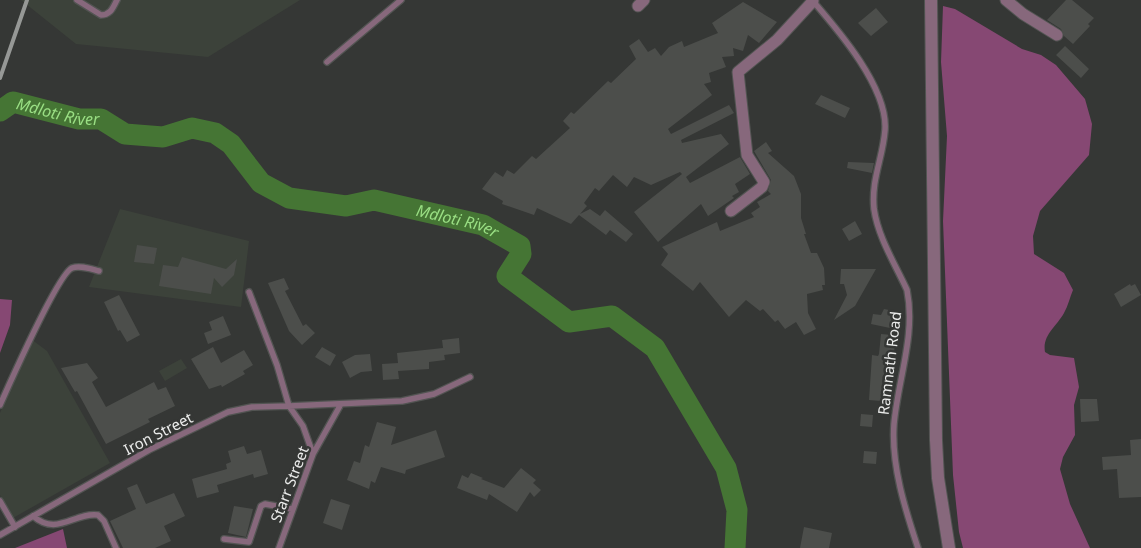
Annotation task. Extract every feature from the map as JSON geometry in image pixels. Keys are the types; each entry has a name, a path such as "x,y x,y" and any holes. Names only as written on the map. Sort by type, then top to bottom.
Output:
{"street":[{"path":"730,211 760,189 764,182 747,155 738,72 777,40 812,0"},
{"path":"931,0 936,440 938,478 949,548"},
{"path":"1006,0 1023,14 1058,35"}],"lane":[{"path":"77,0 101,15 106,15 109,14 117,0"},
{"path":"327,62 401,0"},
{"name":"Ramnath Road","path":"812,0 874,83 884,114 883,144 874,176 874,210 879,228 907,290 909,301 910,320 894,424 900,482 918,548"},
{"path":"0,405 42,316 68,271 78,267 99,271"},
{"path":"249,292 277,365 289,406 303,426 313,454"},
{"name":"Iron Street","path":"0,535 150,450 228,412 252,407 341,404 417,398 434,394 470,377"},
{"name":"Starr Street","path":"279,548 313,454 341,404"},
{"path":"0,501 15,527"},
{"path":"224,539 249,542 260,506 265,504 292,509"},
{"path":"33,516 41,523 51,525 98,515 104,521 116,548"}],"shaded area":[{"path":"21,0 300,0 208,57 76,44"},
{"path":"943,6 955,9 1022,49 1041,55 1056,65 1085,99 1092,124 1089,155 1040,211 1033,236 1034,254 1064,273 1073,290 1064,313 1048,336 1045,352 1050,355 1074,358 1079,387 1074,405 1075,435 1063,457 1060,469 1070,504 1090,548 963,548 959,532 953,475 943,221 947,136 941,62"},
{"path":"120,209 249,241 241,307 89,287"},
{"path":"0,299 12,300 10,325 0,353"},
{"path":"31,339 47,351 110,463 13,518 0,495 0,413"},
{"path":"181,359 187,368 165,381 159,371"},
{"path":"63,529 67,548 15,548"}],"building":[{"path":"1066,0 1072,0 1094,18 1088,24 1090,26 1073,44 1064,36 1061,29 1047,20"},
{"path":"743,2 777,22 759,43 748,35 743,51 733,48 734,56 722,57 726,67 709,73 711,82 704,84 712,95 668,129 671,134 729,105 734,113 681,140 682,143 721,134 729,144 686,177 690,183 740,157 750,174 735,184 739,192 732,196 734,198 708,216 701,204 658,242 634,212 682,174 680,172 651,185 634,177 627,187 613,175 599,191 595,188 584,203 587,206 580,214 590,209 600,216 605,210 633,234 626,242 610,230 606,235 579,215 571,224 537,208 534,215 502,204 503,201 482,189 495,172 503,177 507,170 514,174 532,156 536,159 570,128 563,121 571,112 574,114 608,81 611,83 636,59 629,46 639,39 648,52 655,48 661,56 669,47 682,41 684,47 718,33 712,23"},
{"path":"876,8 888,22 871,36 858,23"},
{"path":"1065,46 1089,69 1081,78 1056,55"},
{"path":"821,95 850,108 845,118 815,104"},
{"path":"766,142 772,151 768,153 794,176 801,194 801,218 806,234 804,234 811,253 817,253 824,268 825,285 822,285 823,290 807,294 808,313 816,329 804,335 796,322 785,329 778,320 775,322 763,309 760,311 746,300 729,317 700,282 693,291 661,265 668,254 662,247 717,222 720,231 754,217 751,213 760,207 757,202 771,194 768,191 771,180 754,151"},
{"path":"848,162 874,163 872,173 847,168"},
{"path":"855,221 862,234 849,241 842,229"},
{"path":"137,245 157,248 154,264 134,262"},
{"path":"182,257 226,269 237,259 234,275 222,287 214,278 211,294 159,286 163,265 178,267"},
{"path":"841,269 876,269 855,306 834,320 847,295 844,284 840,284"},
{"path":"284,278 289,289 285,291 303,326 306,324 315,333 302,345 289,331 268,283"},
{"path":"1130,284 1131,286 1135,284 1141,295 1121,307 1114,294"},
{"path":"119,295 140,335 127,342 120,330 118,331 104,302"},
{"path":"884,309 894,311 890,328 871,324 873,314 881,315"},
{"path":"223,316 231,335 208,344 204,333 212,330 209,322"},
{"path":"881,334 892,335 891,344 895,344 891,377 883,376 881,401 869,400 872,355 878,356 879,354"},
{"path":"459,338 460,353 444,355 442,340"},
{"path":"213,347 221,363 244,350 253,365 243,371 245,374 222,387 221,385 209,389 191,359"},
{"path":"322,347 336,355 330,366 315,357"},
{"path":"443,348 445,360 429,362 429,369 398,371 399,379 383,380 382,364 398,363 397,353"},
{"path":"370,354 372,371 361,372 350,378 342,362 355,355"},
{"path":"87,363 98,378 92,382 106,407 154,382 158,390 166,387 175,406 148,419 150,422 106,444 77,391 75,392 61,368"},
{"path":"1080,399 1097,399 1099,421 1081,422"},
{"path":"861,414 873,415 872,427 860,426"},
{"path":"377,422 396,427 391,445 436,430 445,457 406,470 405,474 381,467 375,483 371,481 369,489 347,480 354,461 360,463 365,445 369,447"},
{"path":"1141,439 1141,497 1119,498 1117,469 1103,470 1102,457 1131,455 1130,440"},
{"path":"244,446 247,454 261,450 268,474 254,478 253,474 217,485 219,492 197,498 192,479 227,469 226,464 231,462 228,451"},
{"path":"864,451 877,452 876,464 863,463"},
{"path":"521,468 536,480 533,483 541,490 534,497 530,492 517,512 489,494 487,500 457,488 462,475 468,478 471,473 504,488"},
{"path":"137,484 146,504 174,493 185,516 164,526 171,541 155,548 123,548 110,521 136,509 127,488"},
{"path":"331,499 350,505 342,530 323,523"},
{"path":"234,506 253,509 246,537 228,533"},
{"path":"804,527 832,533 829,548 800,548"}],"waterway":[{"name":"Mdloti River","path":"0,111 13,102 79,119 101,119 125,134 163,137 192,128 215,133 231,144 261,183 289,198 346,206 374,200 483,225 520,246 521,254 507,276 569,322 612,316 655,348 726,468 737,510 735,548"}],"railway":[{"path":"0,78 27,0"}]}
